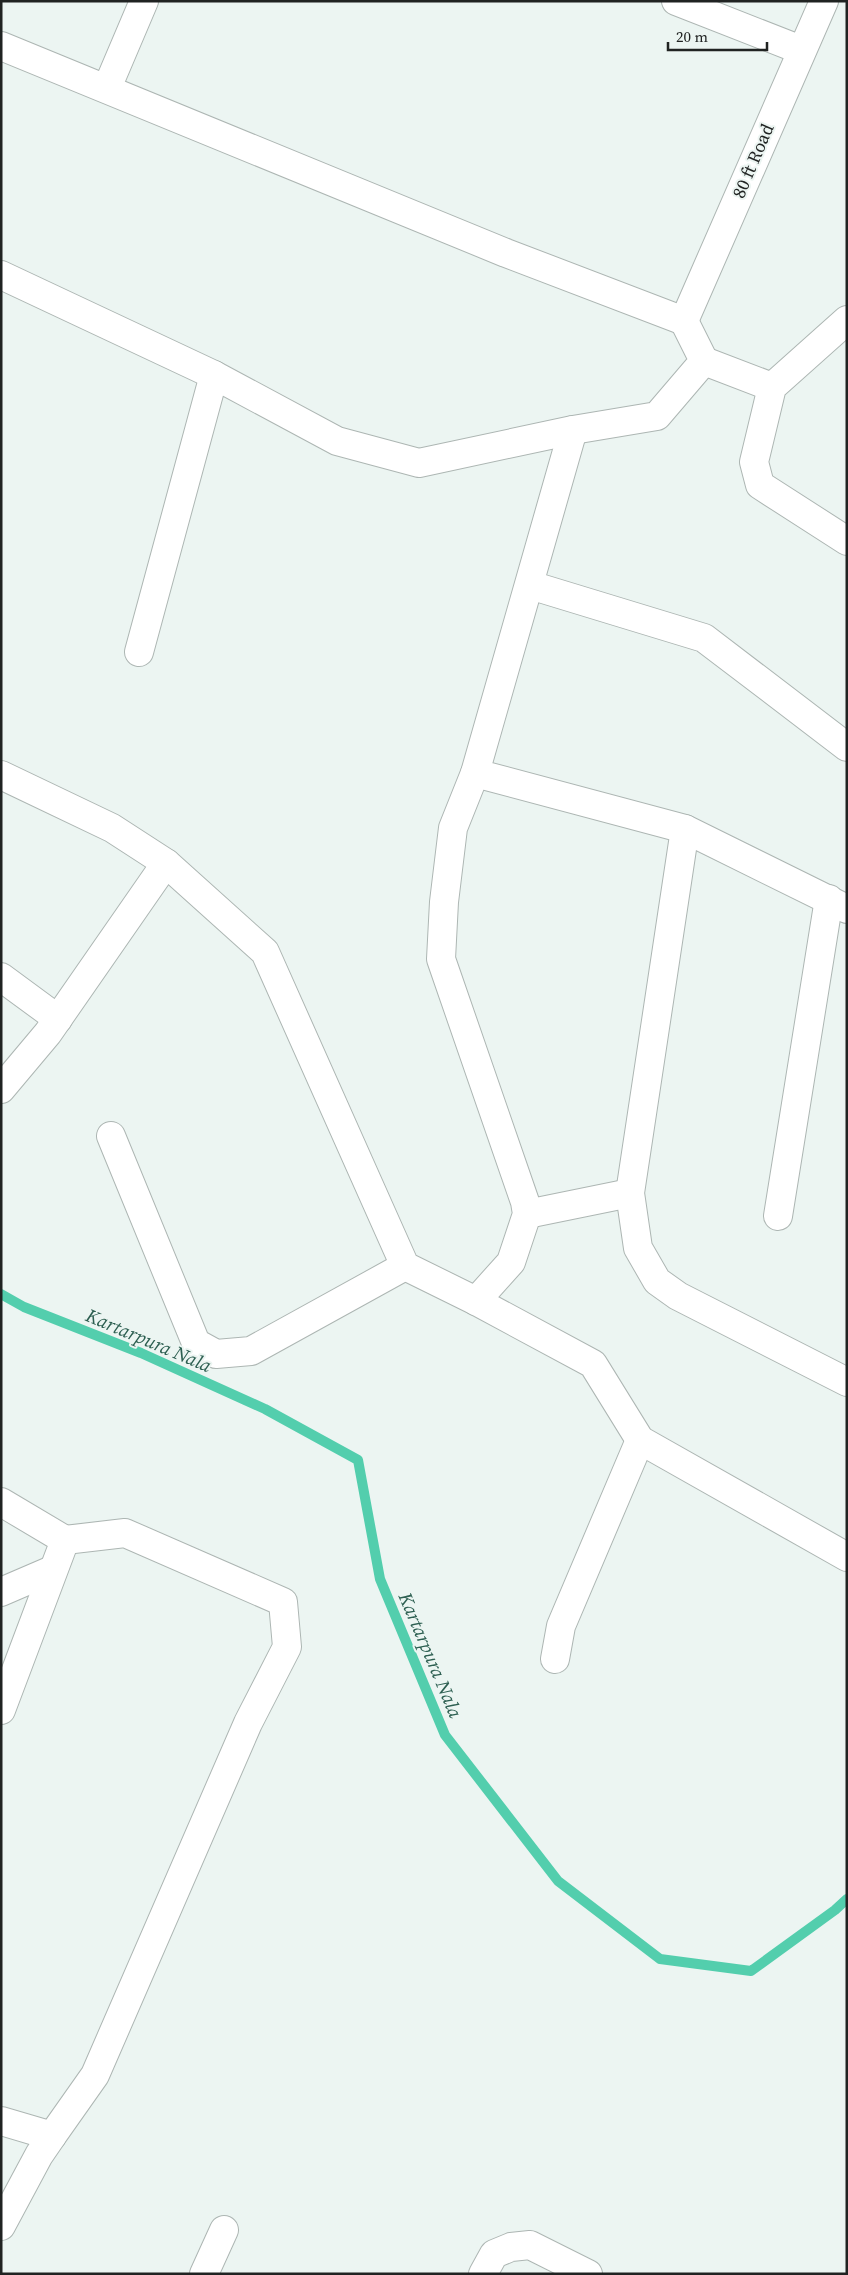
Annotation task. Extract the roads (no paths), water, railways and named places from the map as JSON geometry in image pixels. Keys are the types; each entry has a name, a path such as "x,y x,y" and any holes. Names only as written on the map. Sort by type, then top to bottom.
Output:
{"street":[{"path":"108,88 144,1"},
{"path":"676,1 801,50"},
{"name":"80 ft Road","path":"684,321 824,1"},
{"path":"1,46 108,88 506,253 684,321 704,361 772,387"},
{"path":"1,275 214,375 337,441 419,463 573,430 658,416 704,361"},
{"path":"847,320 772,387 754,462 760,485 847,541"},
{"path":"139,652 214,375"},
{"path":"476,1301 511,1262 527,1214 441,960 444,902 453,828 475,774 573,430"},
{"path":"530,585 704,638 847,747"},
{"path":"475,774 685,829 838,904 778,1216"},
{"path":"1,775 112,828 166,863 265,952 405,1266 476,1301 593,1364 640,1440 847,1557"},
{"path":"685,829 630,1193 638,1248 657,1281 678,1296 847,1382"},
{"path":"1,1090 58,1019 166,863"},
{"path":"1,977 58,1019"},
{"path":"111,1136 196,1343 216,1354 250,1351 405,1266"},
{"path":"527,1214 630,1193"},
{"path":"555,1659 560,1626 640,1440"},
{"path":"1,1502 65,1540 125,1533 284,1602 287,1647 248,1723 95,2075 39,2156 1,2226"},
{"path":"1,1710 52,1570 65,1540"},
{"path":"1,1592 52,1570"},
{"path":"1,2120 52,2136"},
{"path":"204,2274 224,2230"},
{"path":"484,2274 494,2254 511,2247 530,2245 588,2274"}],"waterway":[{"name":"Kartarpura Nala","path":"1,1294 24,1307 141,1353 265,1409 358,1460 380,1579 445,1735 558,1881 660,1959 751,1971 835,1910 847,1899"}]}
